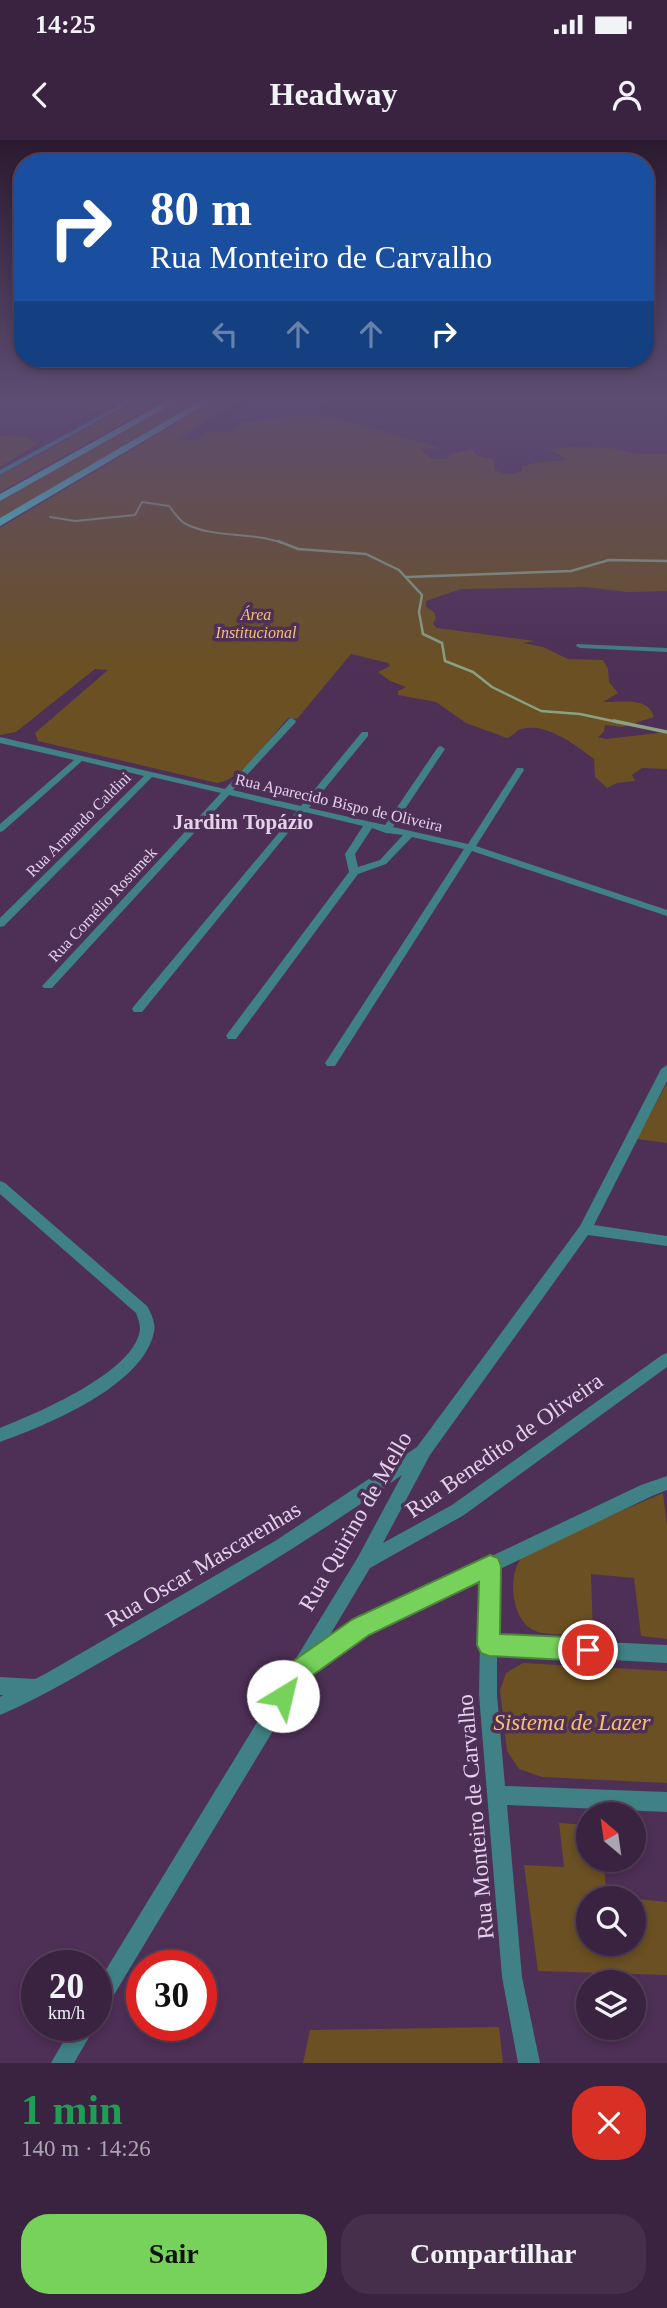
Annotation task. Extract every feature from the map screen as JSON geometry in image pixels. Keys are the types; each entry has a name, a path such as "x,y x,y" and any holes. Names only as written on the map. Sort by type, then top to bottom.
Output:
{"highway":[{"path":"0,523 56,490"}],"street":[{"path":"580,646 667,650"},
{"name":"Rua Cornélio Rosumek","path":"48,986 292,721"},
{"path":"138,1009 365,734"},
{"name":"Rua Aparecido Bispo de Oliveira","path":"0,740 301,811 468,847 667,913"},
{"path":"0,753 13,742"},
{"path":"386,830 441,749"},
{"path":"0,829 80,759"},
{"path":"331,1063 520,770"},
{"name":"Rua Armando Caldini","path":"0,924 149,776"},
{"path":"354,872 350,854 368,826"},
{"path":"232,1036 354,872 383,862 408,835"},
{"name":"Rua Quirino de Mello","path":"112,1980 364,1563 424,1450 585,1229 667,1069"},
{"path":"0,1435 38,1421 85,1396 131,1362 144,1345 148,1328 142,1310 1,1188"},
{"path":"585,1229 667,1241"},
{"name":"Rua Benedito de Oliveira","path":"364,1563 458,1510 667,1359"},
{"name":"Rua Oscar Mascarenhas","path":"2,1702 36,1688 267,1554 375,1486 424,1450"},
{"path":"298,1672 361,1627 647,1490 667,1483"},
{"name":"Rua Monteiro de Carvalho","path":"490,1566 488,1695 512,1977 528,2063"},
{"path":"489,1645 667,1654"},
{"path":"498,1795 667,1802"},
{"path":"62,2063 75,2041"}],"green space":[{"path":"20,490 48,490 0,518 0,501"},
{"name":"Área Institucional","path":"64,490 667,490 667,591 627,592 585,587 461,589 426,601 426,607 434,612 436,618 433,624 437,628 535,641 523,643 543,647 568,659 603,660 608,669 609,682 618,693 603,702 639,703 651,710 654,717 623,727 605,725 604,732 598,737 606,739 667,732 667,769 642,768 632,775 635,781 617,783 607,788 595,777 594,759 560,736 531,728 521,729 507,738 466,723 436,702 398,695 398,691 406,687 390,681 378,672 390,666 388,663 351,654 297,719 288,718 247,766 227,780 217,783 38,741 35,733 108,670 95,669 16,732 0,735 0,528"},
{"path":"667,1083 667,1143 637,1139"},
{"path":"663,1493 667,1525 667,1639 641,1636 634,1578 591,1574 593,1635 551,1634 529,1628 517,1611 514,1600 514,1578 521,1559 533,1549"},
{"name":"Sistema de Lazer","path":"523,1663 667,1671 667,1783 542,1777 519,1769 507,1751 500,1690 506,1673"},
{"path":"559,1823 576,1824 576,1872 604,1872 606,1886 576,1886 576,1956 646,1956 646,1900 667,1902 667,1975 646,1974 646,1970 538,1971 524,1865 564,1867"},
{"path":"499,2027 503,2063 303,2063 310,2030"}],"waterway":[{"path":"50,517 75,521 135,515 142,502 169,506 184,523 195,528 282,543"},
{"path":"278,541 298,549 366,554 399,570 422,595 419,612 423,634 442,643 445,661 473,672 492,687 541,711 580,714 622,723"},
{"path":"407,577 571,571 609,560 667,561"},
{"path":"614,721 667,732"}],"district":[{"name":"Jardim Topázio","path":"243,822"}],"route":[{"path":"283,1696 298,1672 361,1627 490,1566 489,1645 588,1650"}]}
